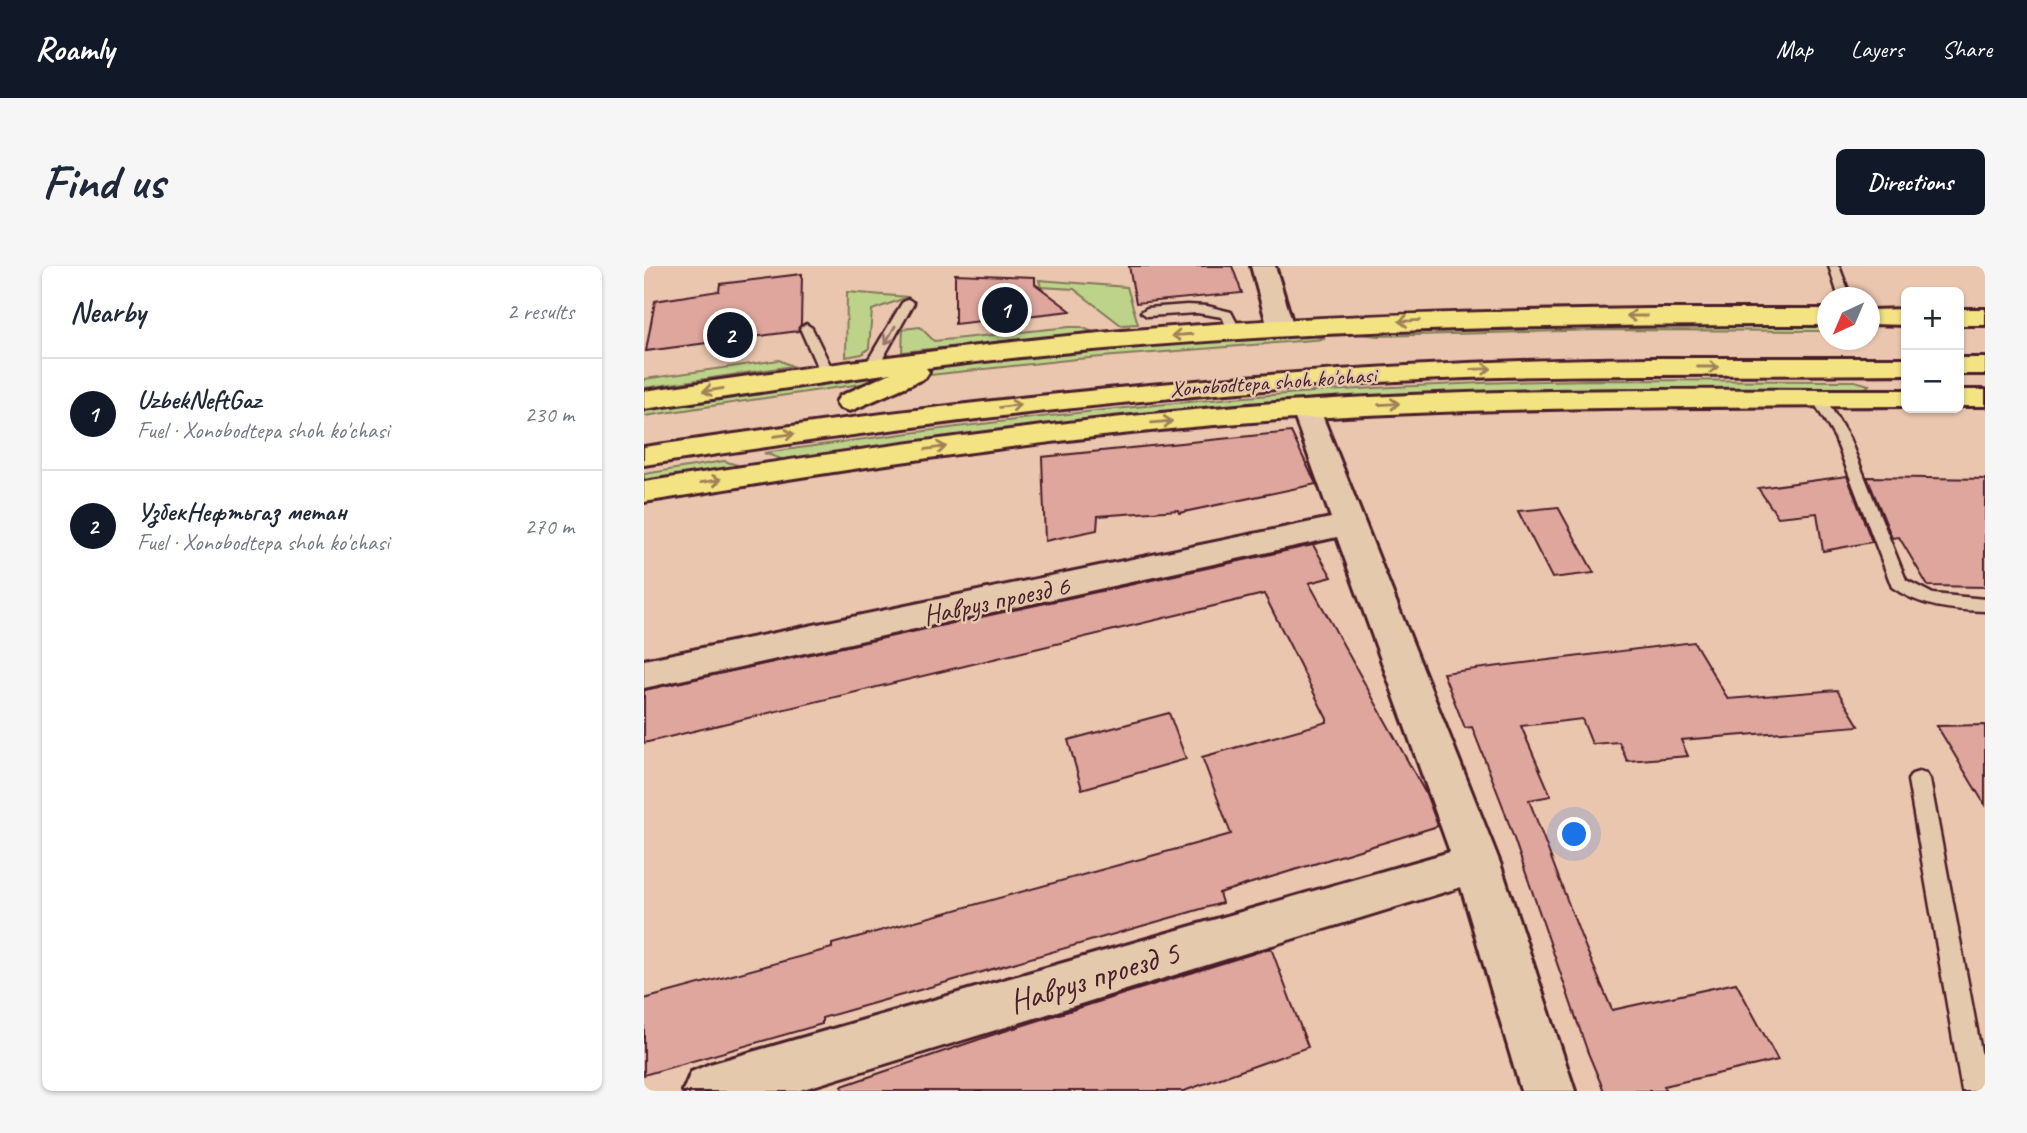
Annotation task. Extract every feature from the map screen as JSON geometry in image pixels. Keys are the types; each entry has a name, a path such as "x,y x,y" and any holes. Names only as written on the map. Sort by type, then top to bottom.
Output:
{"highway":[{"path":"644,400 946,358 1235,331 1493,317 1817,317"},
{"path":"1880,317 1901,317"},
{"path":"1964,317 1985,317"},
{"path":"1294,328 1396,348"},
{"name":"Xonobodtepa shoh ko'chasi","path":"644,431 850,402 1124,369 1396,348 1538,344 1656,356 1828,366 1901,366"},
{"name":"Xonobodtepa shoh ko'chasi","path":"644,456 970,410 1187,387 1656,356 1901,345"},
{"path":"1964,345 1985,345"},
{"path":"850,402 946,358"},
{"path":"1828,366 1901,388"},
{"path":"1964,366 1985,366"},
{"path":"644,492 788,468 1032,436 1306,410 1483,400 1901,398"},
{"path":"1964,398 1985,398"},
{"path":"705,446 788,468"}],"street":[{"path":"1263,266 1294,328"},
{"path":"1306,410 1477,863 1548,1091"},
{"name":"Навруз проезд 6","path":"644,674 1348,525"},
{"name":"Навруз проезд 5","path":"710,1091 1477,863"}],"lane":[{"path":"1834,267 1840,287"},
{"path":"871,367 908,303"},
{"path":"1147,312 1198,308 1214,310 1227,315 1235,331"},
{"path":"806,328 827,373"},
{"path":"1819,398 1842,438 1898,583 1913,596 1942,604 1985,606"},
{"path":"1919,780 1975,1091"}],"green space":[{"path":"1039,280 1127,287 1138,324 1121,325 1074,289 1041,287"},
{"path":"847,292 908,297 872,310 869,348 862,354 846,357"},
{"path":"1817,323 1817,331 1601,330 1378,336 1352,333 1427,326"},
{"path":"920,327 934,341 1069,327 1081,327 1093,332 902,352 903,329"},
{"path":"1306,333 1325,339 1077,359 921,376 941,365 1036,354"},
{"path":"779,360 792,366 644,388 644,379"},
{"path":"873,374 881,381 644,416 644,407"},
{"path":"1592,380 1855,381 1869,385 1864,389 1538,391 1343,398 1064,423 787,461 764,453 970,425 1177,403 1384,387"},
{"path":"724,461 744,467 644,484 644,474"}],"building":[{"path":"1129,266 1232,266 1242,293 1136,303"},
{"path":"802,274 801,324 798,331 646,351 655,301 719,291 720,284"},
{"path":"955,274 1035,277 1035,284 1071,311 955,324"},
{"path":"1291,432 1316,484 1179,513 1178,510 1098,516 1097,530 1045,541 1042,457"},
{"path":"1847,476 1872,542 1823,551 1817,513 1778,517 1758,488"},
{"path":"1867,477 1985,479 1985,587 1928,586 1899,537 1892,538"},
{"path":"1558,507 1594,573 1552,578 1518,511"},
{"path":"1313,545 1332,577 1309,583 1426,794 1438,826 1219,893 1222,903 822,1018 822,1024 644,1075 644,999 1231,834 1202,757 1327,722 1327,719 1264,594 644,743 644,690"},
{"path":"1694,642 1728,699 1837,690 1859,726 1681,740 1688,756 1627,761 1619,742 1592,744 1582,719 1521,726 1551,796 1529,800 1612,1010 1736,983 1778,1060 1664,1086 1666,1091 1604,1091 1588,1053 1502,804 1472,727 1465,728 1443,673"},
{"path":"1169,713 1186,759 1082,789 1068,740"},
{"path":"1985,725 1985,805 1937,726"},
{"path":"1271,948 1308,1047 1184,1091 843,1091 842,1086 992,1035"}],"place":[{"name":"UzbekNeftGaz","path":"1005,310"},
{"name":"УзбекНефтьгаз метан","path":"730,335"}]}
